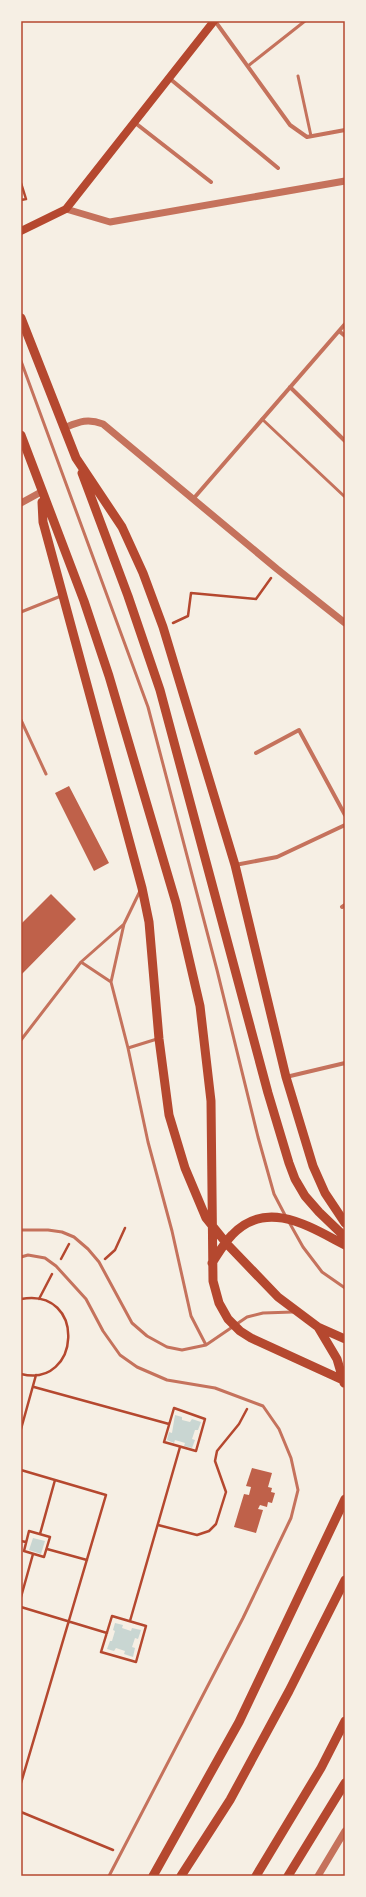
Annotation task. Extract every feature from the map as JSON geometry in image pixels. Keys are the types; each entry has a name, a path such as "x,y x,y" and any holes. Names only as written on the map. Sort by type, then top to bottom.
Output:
{"main road":[{"path":"21,231 66,209 215,21"},
{"path":"21,318 128,596 160,690 268,1093 289,1163 295,1179 305,1196 345,1237"},
{"path":"21,435 41,492 84,601 109,676 176,903 200,1006 211,1101 213,1281 220,1303 228,1319 240,1331 250,1338 345,1381"},
{"path":"76,458 122,526 144,573 163,627 235,865 286,1077 313,1166 325,1193 345,1223"},
{"path":"41,492 43,522 142,888 150,930 159,1039 169,1115 185,1168 206,1218 227,1244 278,1297 318,1327 345,1339"},
{"path":"212,1264 232,1235 249,1223 262,1218 281,1217 302,1223 345,1246"},
{"path":"318,1327 337,1359 345,1386"},
{"path":"153,1876 239,1722 345,1499"},
{"path":"181,1876 230,1800 289,1691 345,1580"},
{"path":"258,1873 321,1768 345,1721"},
{"path":"288,1876 345,1783"}],"street":[{"path":"215,21 290,125 307,137 345,130"},
{"path":"169,78 278,168"},
{"path":"134,122 211,182"},
{"path":"66,209 110,222 345,181"},
{"path":"194,498 345,324"},
{"path":"339,331 345,336"},
{"path":"290,387 345,441"},
{"path":"64,428 85,420 92,420 103,424 194,498 277,569 345,623"},
{"path":"21,503 41,492"},
{"path":"256,753 300,730 345,815"},
{"path":"235,865 277,858 345,825"},
{"path":"286,1077 345,1063"},
{"path":"318,1876 345,1831"}],"lane":[{"path":"248,66 306,21"},
{"path":"298,76 311,136"},
{"path":"21,361 148,707 274,1194 303,1248 322,1272 345,1288"},
{"path":"262,419 345,496"},
{"path":"21,612 62,595"},
{"path":"21,720 46,774"},
{"path":"142,888 124,924 111,982 128,1048 148,1142 172,1231 191,1316 206,1345"},
{"path":"21,1040 81,962 124,924"},
{"path":"81,962 111,982"},
{"path":"128,1048 159,1039"},
{"path":"21,1230 38,1228 62,1232 74,1237 88,1249 99,1262 132,1322 147,1336 167,1347 182,1350 206,1345 247,1317 263,1313 297,1312"},
{"path":"21,1257 28,1255 45,1258 56,1266 86,1299 103,1331 120,1355 137,1367 167,1380 215,1388 263,1406 279,1429 291,1458 298,1490 291,1518 243,1618 109,1876"}],"path":[{"path":"21,184 22,183 26,199 21,200"},
{"path":"163,627 188,616 191,594 256,599 277,569"},
{"path":"99,1262 108,1257 115,1250 125,1228"},
{"path":"21,1299 39,1299 48,1302 63,1315 70,1333 66,1352 61,1361 54,1368 36,1375 21,1374"},
{"path":"21,1429 34,1387 36,1375"},
{"path":"34,1387 169,1424"},
{"path":"158,1525 197,1535 209,1531 216,1524 226,1492 215,1462 217,1451 239,1424 250,1401"},
{"path":"174,1408 205,1419 196,1451 164,1442 169,1424 174,1408"},
{"path":"130,1621 180,1447"},
{"path":"21,1470 106,1495 21,1783"},
{"path":"40,1534 55,1480"},
{"path":"29,1531 50,1537 44,1557 24,1551 26,1542 29,1531"},
{"path":"21,1541 26,1542"},
{"path":"47,1549 87,1560"},
{"path":"21,1597 33,1554"},
{"path":"21,1607 107,1633"},
{"path":"112,1616 146,1626 136,1662 101,1652 107,1633 112,1616"},
{"path":"21,1812 121,1853"}],"shaded area":[{"path":"175,1415 182,1417 182,1420 190,1422 192,1419 201,1422 198,1430 195,1430 192,1439 195,1440 192,1448 184,1446 185,1443 175,1440 174,1443 167,1440 169,1432 172,1433"},
{"path":"33,1538 45,1541 41,1554 29,1550"},
{"path":"115,1623 123,1625 122,1628 131,1631 132,1628 141,1630 138,1639 135,1638 132,1647 135,1648 133,1657 124,1654 125,1651 116,1648 114,1651 107,1649 110,1641 112,1641 115,1631 113,1630"}],"building":[{"path":"69,786 109,863 94,871 55,793"},
{"path":"51,894 76,919 21,975 21,924"},
{"path":"252,1468 272,1473 268,1487 272,1488 271,1492 275,1493 272,1503 268,1502 267,1507 260,1505 258,1509 263,1510 256,1533 234,1527 244,1494 249,1495 251,1487 246,1486"}]}
